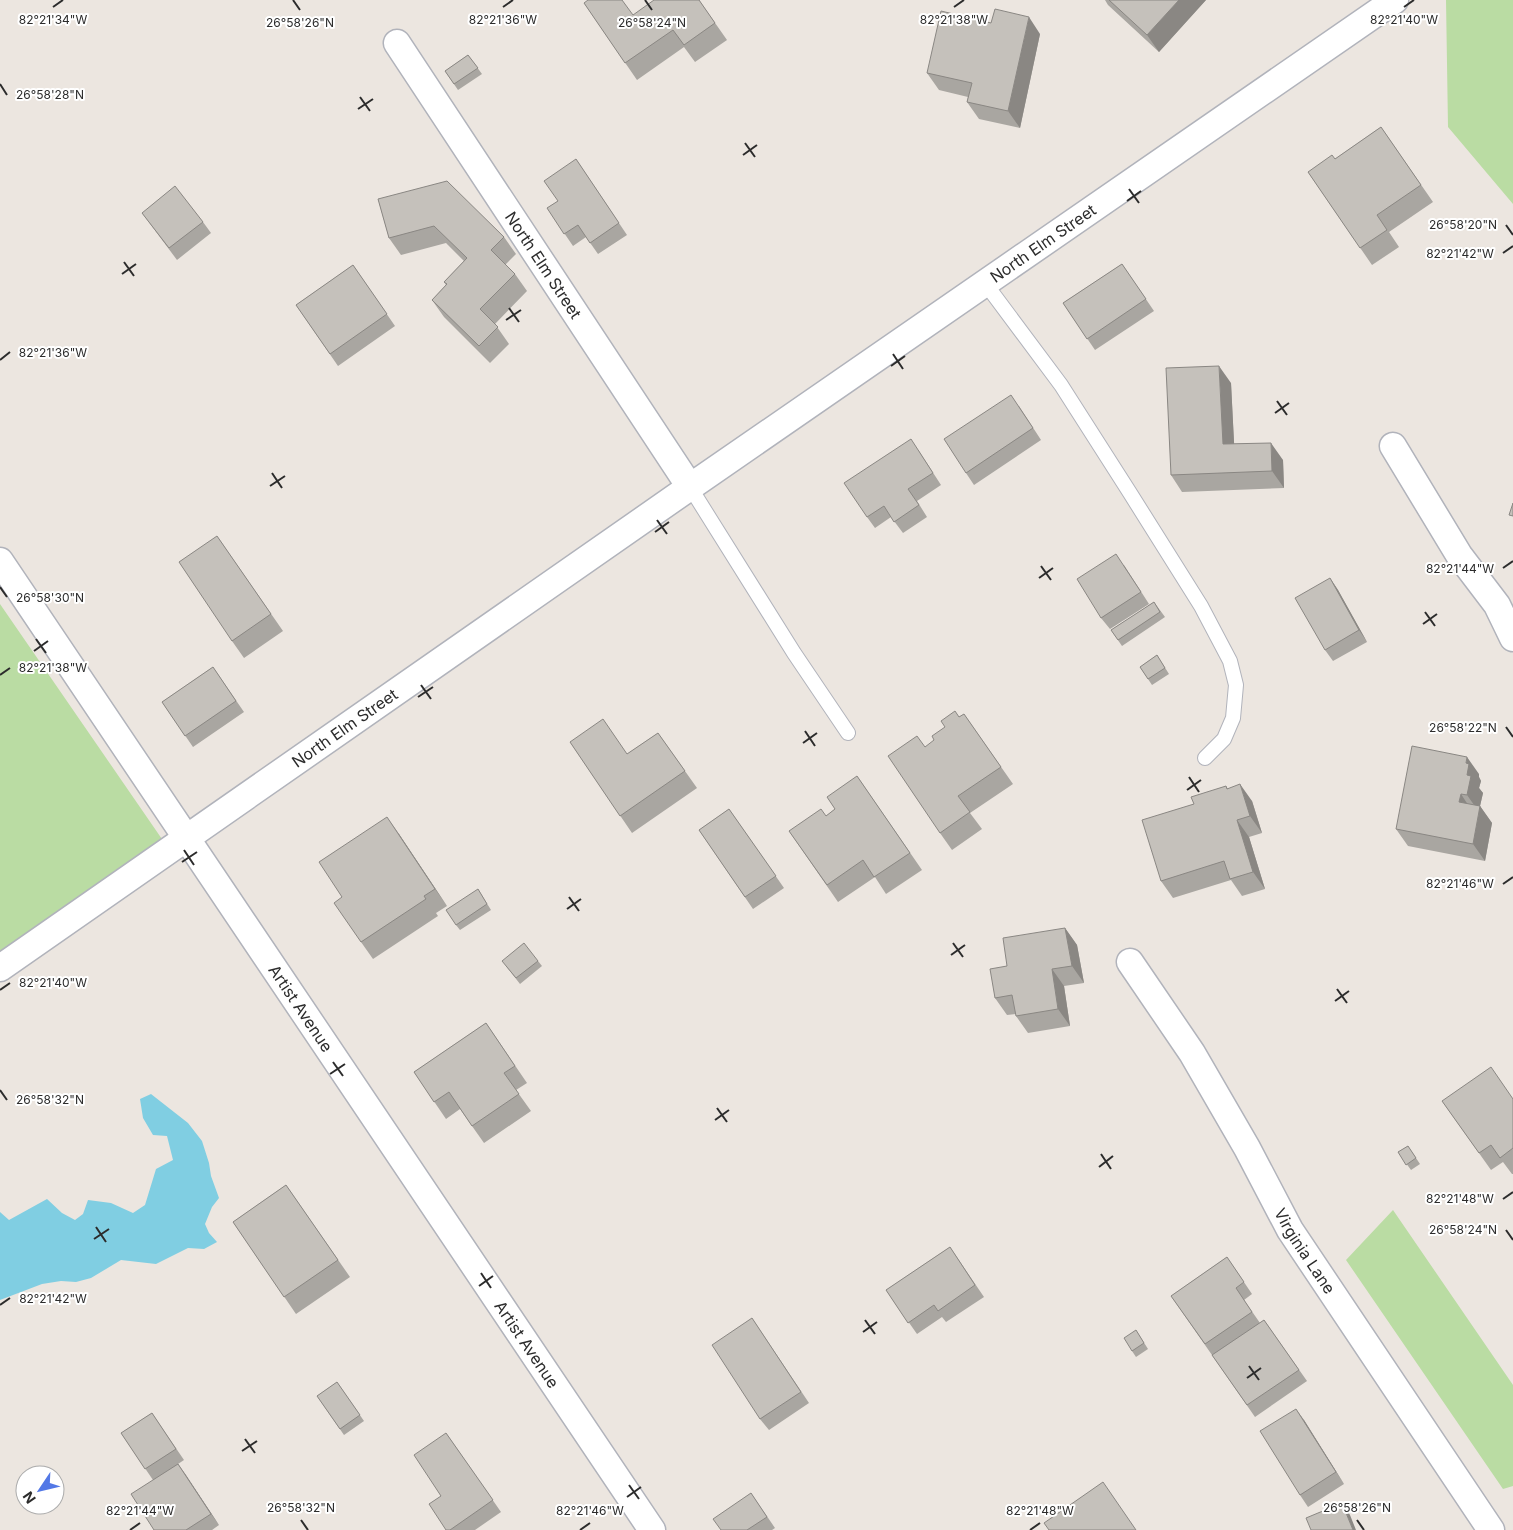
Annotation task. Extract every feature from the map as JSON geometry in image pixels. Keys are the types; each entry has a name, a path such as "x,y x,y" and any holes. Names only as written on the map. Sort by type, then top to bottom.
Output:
{"street":[{"name":"North Elm Street","path":"0,968 985,282 1395,0"},
{"name":"North Elm Street","path":"397,43 690,487"},
{"path":"1393,446 1459,555 1497,605 1513,638"},
{"name":"Artist Avenue","path":"0,561 187,836 652,1530"},
{"name":"Virginia Lane","path":"1130,962 1192,1053 1247,1148 1290,1230 1491,1530"}],"lane":[{"path":"985,282 1061,385 1201,606 1230,662 1236,685 1233,718 1224,739 1204,758"},
{"path":"690,487 794,653 848,733"}],"green space":[{"path":"1446,0 1513,0 1513,204 1448,127"},
{"path":"0,604 164,842 0,960"},
{"path":"1393,1210 1513,1385 1513,1486 1503,1489 1346,1260"}],"water":[{"path":"151,1094 188,1123 202,1141 219,1198 212,1207 205,1224 209,1233 217,1242 204,1249 188,1248 156,1264 121,1260 91,1278 76,1282 61,1281 42,1284 0,1300 0,1212 9,1220 47,1199 62,1213 75,1220 83,1214 88,1200 111,1203 133,1213 145,1205 156,1169 173,1160 167,1136 153,1135 143,1118 140,1099"}],"building":[{"path":"588,0 622,0 633,15 654,0 699,0 715,23 684,45 673,30 625,63 584,3"},
{"path":"1109,0 1179,0 1147,35"},
{"path":"995,9 1029,17 1008,111 967,102 972,83 927,73 941,11 991,23"},
{"path":"468,55 478,68 454,84 445,71"},
{"path":"1381,127 1421,185 1377,215 1387,230 1360,248 1308,172 1332,155 1335,159"},
{"path":"576,159 619,223 590,243 578,225 564,234 547,208 558,201 544,181"},
{"path":"447,181 504,237 491,250 515,274 480,309 498,327 479,346 432,300 447,284 444,282 467,258 434,226 389,238 378,199"},
{"path":"175,186 203,222 169,248 142,213"},
{"path":"1122,264 1146,299 1087,339 1063,303"},
{"path":"353,265 387,314 330,354 296,305"},
{"path":"1219,366 1223,444 1271,443 1272,471 1171,475 1166,368"},
{"path":"1011,395 1033,428 966,473 944,439"},
{"path":"911,439 933,473 908,489 919,505 894,522 884,506 867,517 844,483"},
{"path":"1513,503 1513,516 1509,515"},
{"path":"217,536 271,614 232,641 179,562"},
{"path":"1116,554 1141,592 1101,618 1077,579"},
{"path":"1330,578 1359,630 1325,650 1295,598"},
{"path":"1154,602 1160,612 1118,640 1111,630"},
{"path":"1157,655 1165,668 1148,679 1140,667"},
{"path":"213,667 236,701 185,736 162,702"},
{"path":"955,711 959,717 964,714 1001,767 958,796 970,812 940,833 888,756 917,736 925,747 934,740 932,736 945,727 941,721"},
{"path":"603,719 627,754 658,733 685,771 620,816 570,742"},
{"path":"1412,746 1467,757 1466,763 1469,764 1467,775 1471,776 1467,795 1461,794 1459,802 1480,806 1473,844 1396,829"},
{"path":"857,776 910,853 874,877 863,860 827,885 789,831 821,809 826,816 835,809 827,797"},
{"path":"1240,784 1250,816 1237,820 1253,872 1230,879 1224,861 1161,881 1142,820 1194,804 1191,797 1226,786 1227,789"},
{"path":"729,809 776,876 745,897 699,830"},
{"path":"387,817 435,889 424,896 426,899 361,942 334,903 342,897 319,862"},
{"path":"478,889 487,904 456,925 446,910"},
{"path":"1065,928 1072,966 1052,969 1058,1009 1016,1016 1012,995 995,998 990,969 1007,966 1003,938"},
{"path":"524,943 538,961 516,978 502,961"},
{"path":"486,1023 515,1066 504,1073 519,1094 472,1126 449,1092 434,1102 414,1072"},
{"path":"1491,1067 1513,1099 1513,1148 1500,1158 1491,1145 1479,1153 1442,1101"},
{"path":"1408,1146 1416,1158 1406,1165 1398,1152"},
{"path":"286,1185 338,1260 284,1297 233,1222"},
{"path":"950,1247 975,1285 938,1311 934,1305 908,1323 886,1290"},
{"path":"1227,1257 1244,1282 1236,1288 1252,1312 1205,1344 1171,1296"},
{"path":"752,1318 801,1392 760,1419 712,1345"},
{"path":"1264,1320 1299,1370 1247,1405 1212,1355"},
{"path":"1136,1330 1144,1343 1132,1351 1124,1338"},
{"path":"337,1382 360,1415 340,1429 317,1396"},
{"path":"1296,1409 1336,1472 1300,1495 1260,1431"},
{"path":"152,1413 176,1449 145,1469 121,1433"},
{"path":"446,1433 493,1500 450,1530 446,1530 429,1504 441,1496 414,1455"},
{"path":"178,1464 211,1514 186,1530 154,1530 131,1494"},
{"path":"1103,1482 1136,1530 1049,1530 1044,1523"},
{"path":"751,1493 767,1517 747,1530 721,1530 713,1519"},
{"path":"1342,1503 1353,1530 1311,1530 1306,1518"}]}
